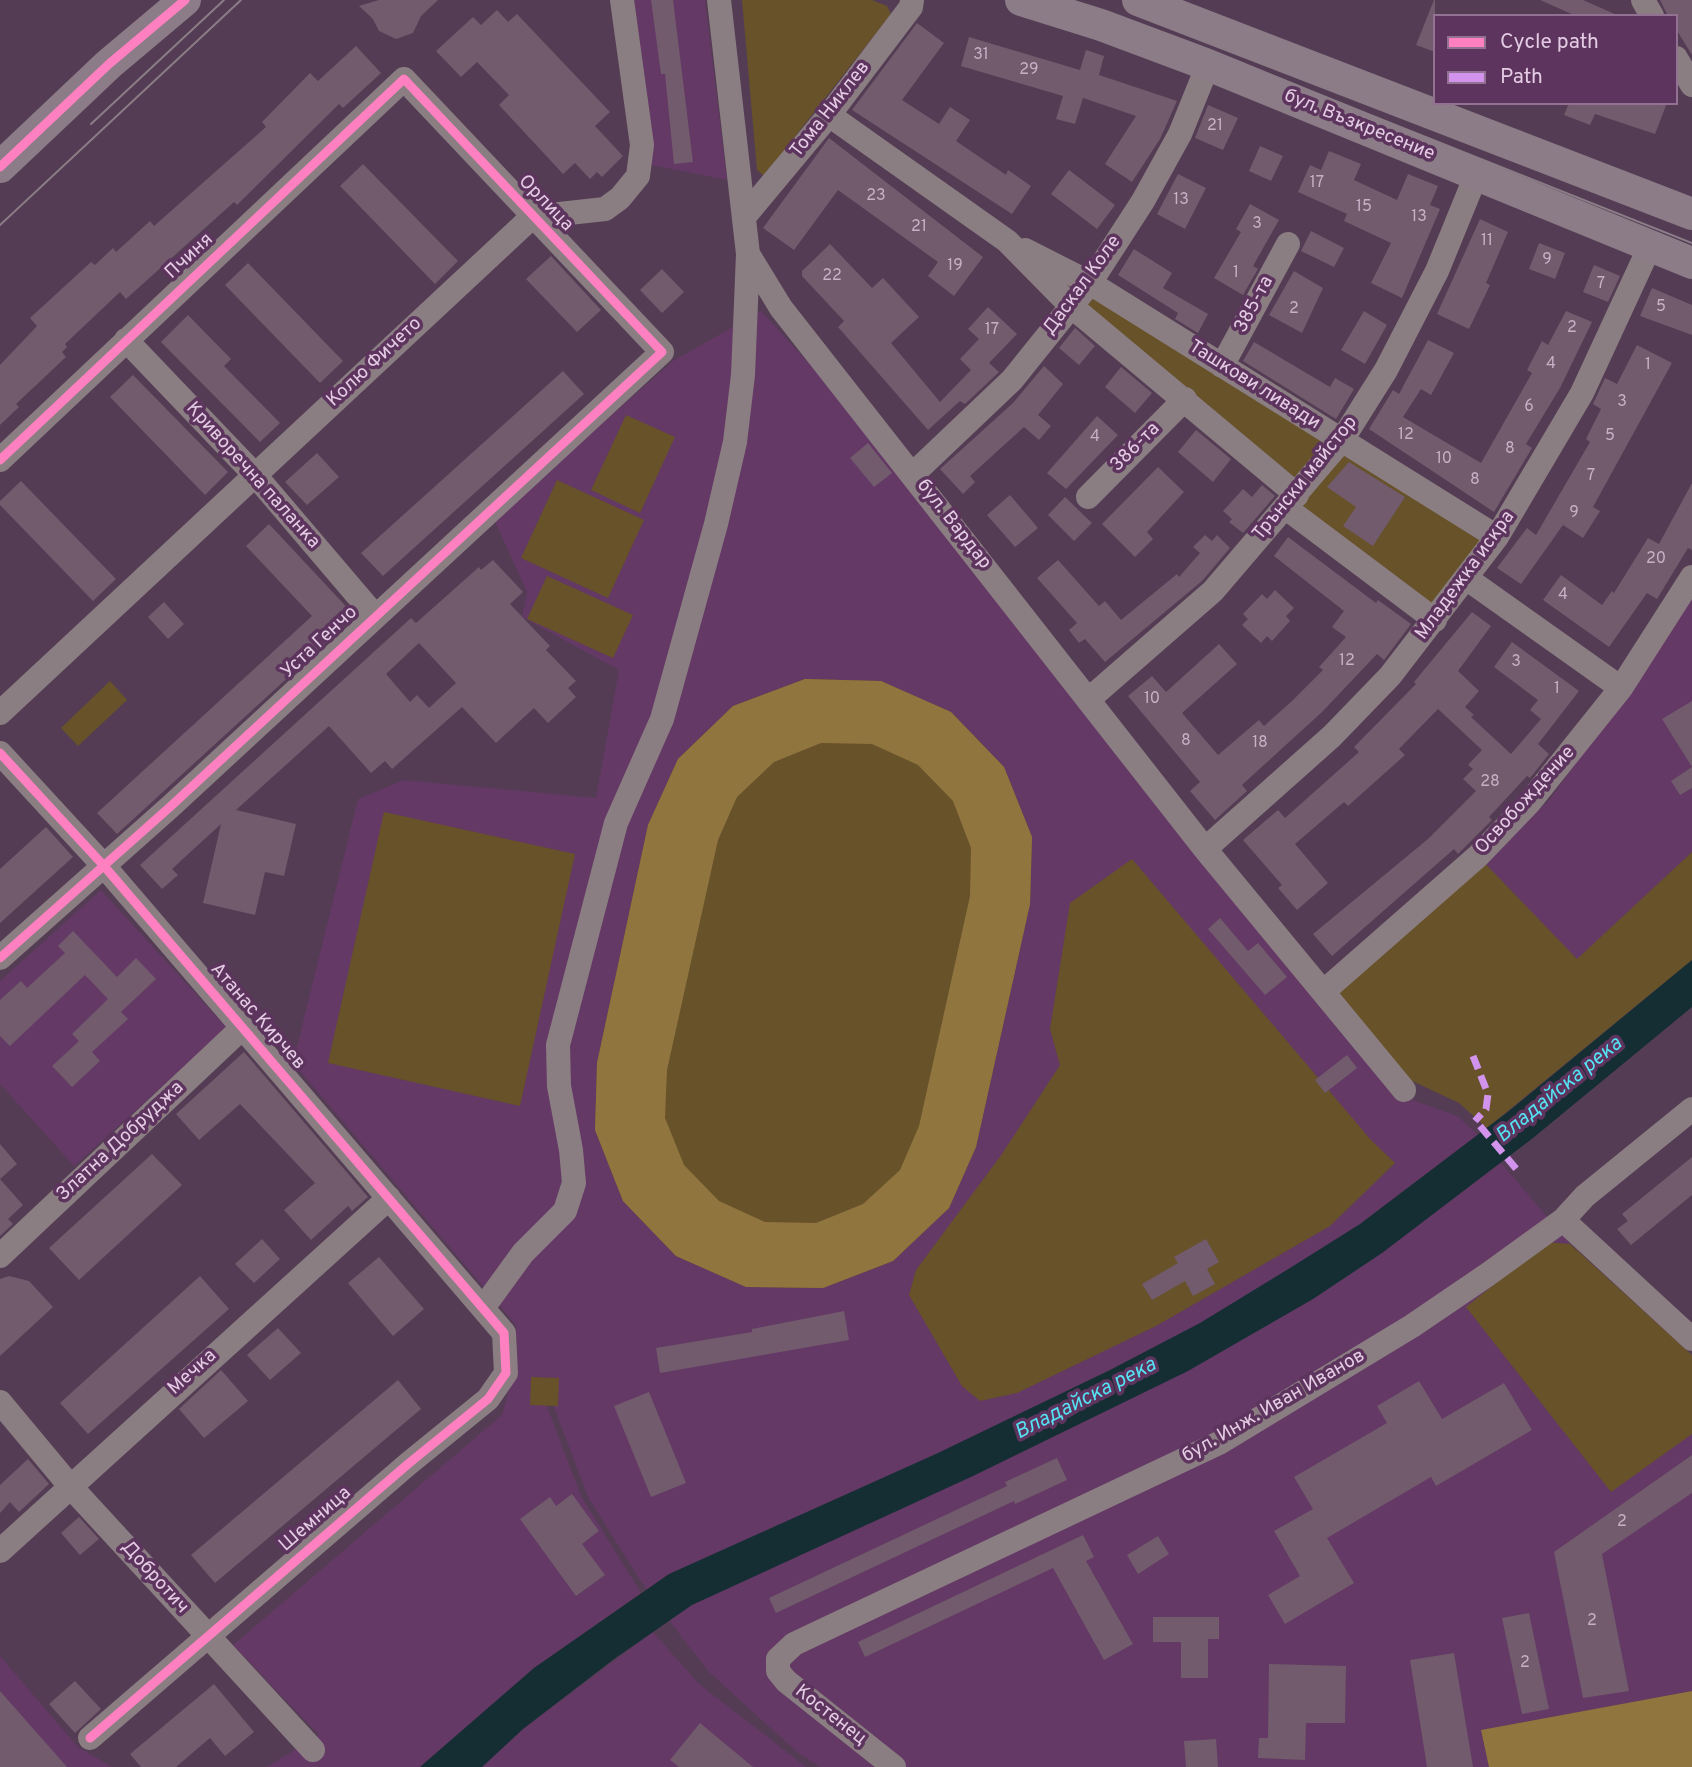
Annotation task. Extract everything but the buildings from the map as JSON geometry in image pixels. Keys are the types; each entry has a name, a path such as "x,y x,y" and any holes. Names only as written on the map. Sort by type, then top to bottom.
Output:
{"main road":[{"path":"0,167 109,64 185,0"},
{"name":"бул. Възкресение","path":"1021,0 1101,25 1208,65 1692,263"},
{"name":"бул. Възкресение","path":"1138,0 1692,214"}],"street":[{"path":"532,217 605,209 620,198 638,176 642,145 622,0"},
{"name":"бул. Вардар","path":"719,0 748,254 781,308 1205,849 1404,1090"},
{"name":"Тома Никлев","path":"744,217 829,115 911,7 912,0"},
{"path":"1678,61 1692,85"},
{"name":"Даскал Коле","path":"913,474 1012,380 1090,283 1143,201 1180,134 1208,65"},
{"name":"Орлица","path":"404,79 662,352"},
{"name":"Пчиня","path":"0,460 404,79"},
{"name":"Ташкови ливади","path":"829,115 1007,241 1090,283 1497,537"},
{"name":"Трънски майстор","path":"1088,700 1213,591 1342,440 1386,370 1437,271 1477,173"},
{"name":"Колю Фичето","path":"0,713 532,217"},
{"name":"Ташкови ливади","path":"1007,241 1071,306 1185,399 1291,502 1435,620"},
{"name":"385-та","path":"1222,366 1288,244"},
{"name":"Младежка искра","path":"1205,849 1332,736 1390,676 1497,537 1582,393 1650,246"},
{"path":"483,1308 523,1253 565,1210 574,1183 559,1086 558,1045 616,823 662,719 716,524 737,428 743,375 748,254"},
{"name":"Криворечна паланка","path":"126,340 255,475 375,615"},
{"name":"Уста Генчо","path":"0,958 104,866 662,352"},
{"name":"386-та","path":"1088,497 1185,399"},
{"name":"Освобождение","path":"1323,992 1478,856 1555,773 1620,688 1692,577"},
{"path":"1466,578 1620,688"},
{"name":"Атанас Кирчев","path":"0,753 104,866 483,1308"},
{"name":"Златна Добруджа","path":"0,1256 242,1028"},
{"name":"бул. Инж. Иван Иванов","path":"778,1659 794,1644 1219,1443 1412,1326 1563,1220 1585,1196 1692,1109"},
{"name":"Мечка","path":"0,1551 389,1198"},
{"path":"1563,1220 1692,1339"},
{"name":"Шемница","path":"90,1738 488,1399 506,1373 504,1333 483,1308"},
{"name":"Добротич","path":"0,1402 70,1486 313,1750"},
{"name":"Костенец","path":"778,1659 778,1671 786,1681 894,1767"}],"shaded area":[{"path":"631,0 705,0 727,180 651,165"},
{"path":"742,0 872,0 887,6 891,14 764,176 757,170"},
{"path":"1092,287 1339,441 1296,492 1074,306"},
{"path":"761,311 824,380 1390,1092 1457,1116 1475,1132 1570,1244 1692,1355 1692,1691 1481,1730 1489,1767 820,1767 797,1752 710,1673 640,1580 588,1497 545,1383 535,1375 581,1496 641,1593 534,1668 420,1767 267,1767 319,1735 233,1645 502,1415 517,1360 516,1325 293,1063 358,799 404,780 596,798 619,670 522,617 527,592 494,519 673,361"},
{"path":"626,415 675,437 640,513 591,490"},
{"path":"1342,440 1497,537 1435,620 1286,508"},
{"path":"557,480 644,520 608,598 521,558"},
{"path":"547,576 633,615 613,658 527,619"},
{"path":"1692,590 1692,852 1577,960 1485,864 1550,799 1626,694"},
{"path":"805,679 881,681 951,712 1004,767 1032,837 1030,904 976,1147 949,1208 893,1261 823,1288 746,1287 676,1256 623,1201 595,1130 597,1063 648,825 678,759 733,706"},
{"path":"805,679 881,681 951,712 1004,767 1032,837 1030,904 976,1147 949,1208 893,1261 823,1288 746,1287 676,1256 623,1201 595,1130 597,1063 648,825 678,759 733,706","holes":["821,743 872,744 918,765 953,801 971,848 970,896 919,1126 900,1170 863,1204 816,1223 765,1222 719,1201 684,1165 665,1118 667,1070 718,840 737,797 774,762"]},
{"path":"110,681 127,700 78,746 61,728"},
{"path":"384,812 575,854 520,1106 328,1063"},
{"path":"1692,852 1692,960 1487,1128 1459,1103 1408,1079 1334,992 1478,856 1577,959"},
{"path":"1132,859 1371,1140 1395,1163 1330,1226 1156,1326 1017,1393 980,1401 962,1386 909,1295 916,1270 1002,1154 1060,1065 1050,1029 1070,903"},
{"path":"101,890 227,1028 74,1166 0,1084 0,981"},
{"path":"1547,1242 1570,1244 1692,1355 1692,1434 1611,1492 1466,1307"},
{"path":"531,1377 559,1378 558,1406 530,1405"},
{"path":"653,1632 698,1683 806,1767 482,1767 523,1729"},
{"path":"0,1656 78,1747 112,1767 0,1767"},
{"path":"1692,1691 1692,1767 1489,1767 1481,1730"}],"water":[{"name":"Владайска река","path":"1692,960 1692,1007 1533,1138 1382,1253 1313,1299 1188,1371 973,1476 692,1605 614,1659 523,1729 482,1767 420,1767 534,1668 669,1574 938,1453 1110,1370 1200,1323 1360,1224 1509,1111"}],"tram line":[{"path":"91,124 224,0"},
{"path":"0,225 241,0"},
{"path":"1069,0 1295,85 1692,243"}],"marked path":[{"path":"1473,1056 1488,1094 1486,1109 1475,1121"},
{"path":"1480,1126 1518,1171"}],"cycle path":[{"path":"0,167 109,64 185,0"},
{"path":"0,460 404,79 662,352 171,806 0,958"},
{"path":"0,753 104,866 504,1333 506,1373 488,1399 408,1464 90,1738"}]}
